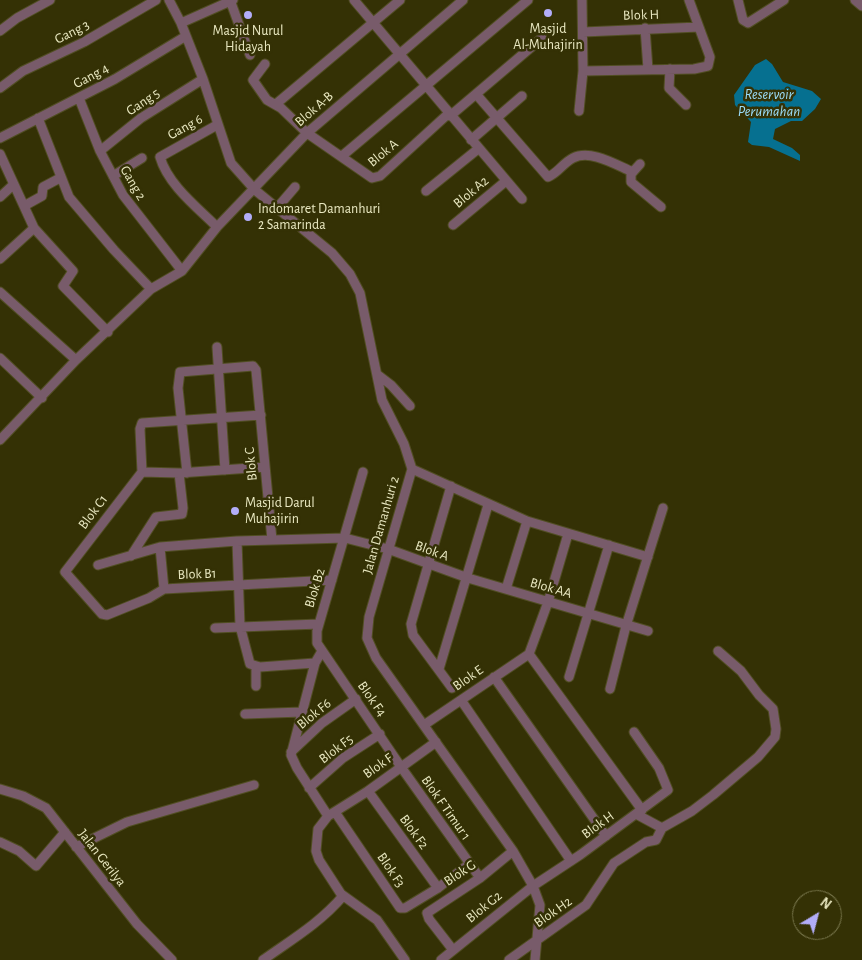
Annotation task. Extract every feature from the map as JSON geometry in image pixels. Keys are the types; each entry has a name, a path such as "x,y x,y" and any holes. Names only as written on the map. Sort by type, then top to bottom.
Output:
{"street":[{"path":"0,31 24,14 50,0"},
{"name":"Gang 3","path":"0,88 23,71 84,42 156,0"},
{"name":"Jalan Damanhuri 2","path":"169,0 181,23 204,79 217,125 231,163 254,190 332,253 356,285 378,375 382,400 404,444 412,469 369,618 367,638 376,658 513,851 533,886 540,905 535,960"},
{"path":"181,23 231,0 250,56"},
{"path":"354,0 372,24 522,199"},
{"path":"276,104 400,0"},
{"name":"Blok A-B","path":"0,440 42,398 76,360 108,332 151,289 182,270 217,227 307,133 463,0"},
{"path":"579,110 583,72 584,32 582,0"},
{"path":"583,72 699,69 710,64 710,57 689,0"},
{"path":"738,0 743,20 748,23 784,0"},
{"path":"342,156 426,87 524,1"},
{"name":"Blok H","path":"584,32 699,27"},
{"path":"644,28 648,69"},
{"name":"Gang 4","path":"2,136 115,79 186,36"},
{"path":"449,115 542,38"},
{"name":"Blok A","path":"265,64 253,80 267,100 276,104 307,133 372,178 377,178 449,115"},
{"path":"670,69 669,88 686,105"},
{"name":"Gang 5","path":"100,151 141,118 204,79"},
{"path":"476,94 548,177 556,174 573,158 591,156 605,159 632,172"},
{"path":"471,140 522,96"},
{"name":"Gang 2","path":"79,98 100,151 130,206 182,270"},
{"path":"38,118 60,178 74,203 114,250 151,289"},
{"name":"Gang 6","path":"217,125 160,157 168,173 217,227"},
{"path":"426,191 478,149"},
{"path":"0,154 13,186 34,228 73,271 63,286 108,332"},
{"path":"113,176 142,158"},
{"path":"640,164 632,172 631,182 661,207"},
{"path":"24,206 42,196 43,187 60,178"},
{"name":"Blok A2","path":"454,225 506,181"},
{"path":"0,197 13,186"},
{"path":"277,208 295,187"},
{"path":"0,259 34,228"},
{"path":"0,292 76,360"},
{"path":"217,347 225,470"},
{"path":"1,361 42,398"},
{"name":"Blok C","path":"219,367 251,366 255,368 272,540"},
{"path":"131,556 156,517 183,512 183,421 178,388 180,372 219,367"},
{"path":"378,375 391,385 410,406"},
{"path":"261,415 140,424 142,472 183,473 265,467"},
{"path":"412,469 527,521 648,557"},
{"name":"Blok C1","path":"102,614 66,576 66,570 142,472"},
{"name":"Blok B2","path":"320,649 317,637 319,624 363,472"},
{"path":"451,486 411,629 413,635 452,688"},
{"path":"439,669 468,578 488,505"},
{"path":"610,689 626,626 663,508"},
{"path":"506,589 527,521"},
{"path":"568,534 548,602 529,654 639,812 662,828 692,811 713,795 758,757 775,737 776,729 773,709 759,695 741,671 718,650"},
{"name":"Blok A","path":"345,538 388,549 468,578 506,589"},
{"name":"Blok B1","path":"98,565 160,548 237,540 345,538"},
{"path":"237,540 240,626 249,662 256,666 315,663"},
{"path":"569,676 609,545"},
{"path":"160,548 164,589"},
{"name":"Blok B1","path":"102,614 149,598 164,589 332,580"},
{"name":"Blok AA","path":"506,589 648,631"},
{"path":"215,628 319,624"},
{"path":"320,649 291,752 294,762 310,788 332,814 318,829 317,856 335,888 343,896 377,920 405,960"},
{"name":"Blok F4","path":"320,649 401,767"},
{"name":"Blok E","path":"424,724 529,654"},
{"path":"256,666 256,686"},
{"path":"494,677 606,836"},
{"name":"Blok F6","path":"291,752 322,723 356,699"},
{"path":"461,700 570,861"},
{"path":"246,714 302,712"},
{"name":"Blok H","path":"533,886 606,836 668,790 666,780 634,732"},
{"name":"Blok F5","path":"310,788 343,758 380,734"},
{"name":"Blok F","path":"332,814 368,791 436,742"},
{"name":"Blok F Timur 1","path":"401,767 480,878"},
{"path":"76,847 127,822 254,785"},
{"name":"Jalan Gerilya","path":"0,789 23,796 46,808 136,924 172,960"},
{"name":"Blok F2","path":"368,791 438,888"},
{"name":"Blok F3","path":"332,814 400,908 405,908 438,888"},
{"name":"Blok H2","path":"509,960 586,905 611,865 646,842 656,840 662,828"},
{"path":"0,842 19,850 36,866 65,832"},
{"name":"Blok G","path":"453,950 429,919 427,913 480,878 513,851"},
{"path":"438,888 470,864"},
{"name":"Blok G2","path":"441,960 533,886"},
{"path":"263,960 307,930 328,913 343,896"}],"water":[{"name":"Reservoir Perumahan","path":"766,59 772,64 783,82 812,91 821,99 815,109 802,121 791,121 775,129 773,139 792,148 800,155 800,161 769,147 752,145 748,142 751,122 735,105 734,95 755,65"}],"place":[{"name":"Masjid Al-Muhajirin","path":"548,13"},
{"name":"Masjid Nurul Hidayah","path":"248,15"},
{"name":"Indomaret Damanhuri 2 Samarinda","path":"248,217"},
{"name":"Masjid Darul Muhajirin","path":"235,511"}]}
